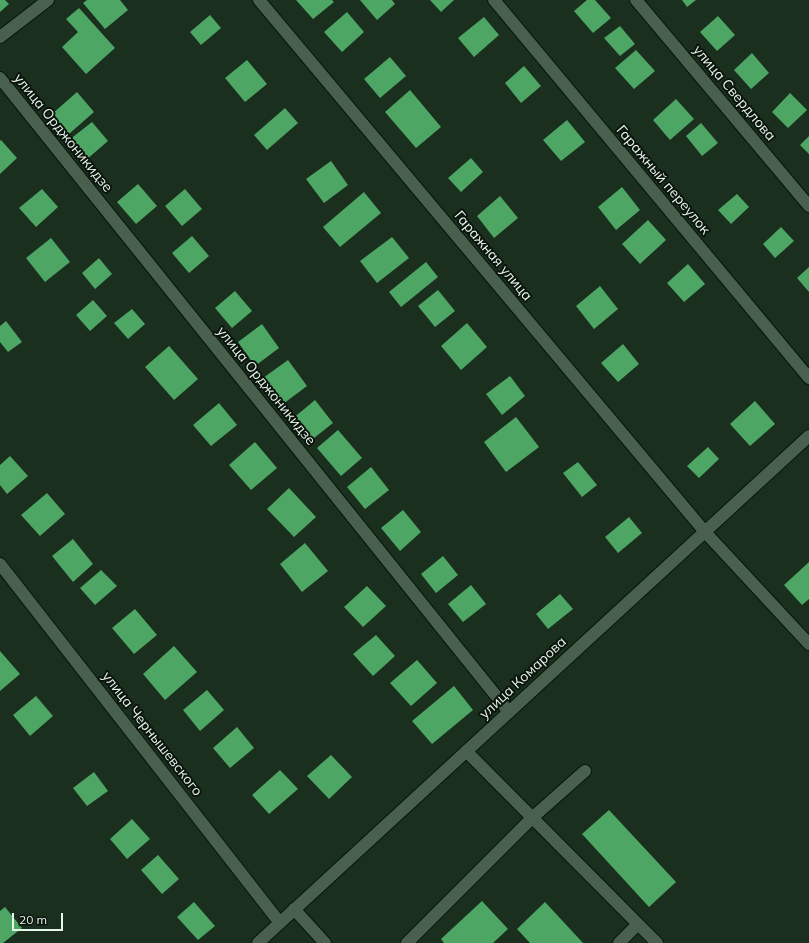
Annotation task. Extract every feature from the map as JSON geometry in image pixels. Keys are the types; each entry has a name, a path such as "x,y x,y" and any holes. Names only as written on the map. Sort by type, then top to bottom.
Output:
{"street":[{"path":"0,37 48,0"},
{"name":"Гаражная улица","path":"259,0 705,532 809,644"},
{"name":"Гаражный переулок","path":"494,0 809,378"},
{"name":"улица Свердлова","path":"636,0 809,206"},
{"name":"улица Орджоникидзе","path":"0,78 509,712"},
{"name":"улица Комарова","path":"258,943 809,436"},
{"name":"улица Чернышевского","path":"0,564 280,923"},
{"path":"466,751 656,943"},
{"path":"407,943 532,818 585,771"},
{"path":"294,910 325,943"},
{"path":"619,943 638,924"}],"building":[{"path":"0,0 5,0 9,4 0,12"},
{"path":"87,0 120,0 128,10 105,29 83,3"},
{"path":"296,0 332,0 334,2 313,19"},
{"path":"360,0 392,0 395,4 377,20"},
{"path":"430,0 454,0 441,12"},
{"path":"587,0 595,0 611,18 593,33 574,11"},
{"path":"682,0 696,0 687,7"},
{"path":"79,8 115,48 86,74 62,47 78,32 66,19"},
{"path":"347,12 364,32 342,52 324,32"},
{"path":"210,15 221,28 201,45 190,32"},
{"path":"718,16 735,35 717,51 700,32"},
{"path":"484,17 499,35 474,57 458,38"},
{"path":"620,26 635,44 620,56 604,38"},
{"path":"636,50 655,71 634,89 615,68"},
{"path":"752,53 769,73 751,89 734,70"},
{"path":"390,57 406,76 380,98 364,79"},
{"path":"247,60 267,84 245,102 225,78"},
{"path":"524,66 541,86 521,103 505,83"},
{"path":"410,90 441,127 416,148 385,112"},
{"path":"77,92 94,112 69,134 52,114"},
{"path":"790,93 807,110 788,128 772,112"},
{"path":"676,99 694,119 670,140 653,120"},
{"path":"285,108 298,123 267,150 254,135"},
{"path":"567,120 585,142 561,161 543,140"},
{"path":"92,122 108,141 86,160 69,140"},
{"path":"701,123 718,143 702,156 686,136"},
{"path":"809,136 809,154 800,145"},
{"path":"1,140 17,158 0,174 0,141"},
{"path":"471,158 483,172 461,192 448,178"},
{"path":"331,161 348,185 324,203 306,179"},
{"path":"138,184 157,206 136,224 117,202"},
{"path":"622,187 640,210 616,230 598,207"},
{"path":"42,189 58,207 36,227 19,208"},
{"path":"185,189 202,209 182,226 165,206"},
{"path":"364,192 381,213 340,247 323,227"},
{"path":"737,194 749,207 731,224 718,210"},
{"path":"500,196 518,218 494,238 477,216"},
{"path":"648,220 666,240 640,264 622,244"},
{"path":"781,227 794,241 775,258 763,244"},
{"path":"192,236 209,256 189,273 172,253"},
{"path":"392,237 409,258 377,283 360,261"},
{"path":"51,238 70,262 45,282 26,258"},
{"path":"99,258 112,274 95,289 82,273"},
{"path":"426,262 438,277 401,307 389,292"},
{"path":"688,264 705,284 684,302 667,283"},
{"path":"809,267 809,292 797,278"},
{"path":"600,286 618,309 594,329 576,306"},
{"path":"438,290 455,311 435,327 418,306"},
{"path":"235,291 252,311 232,328 215,308"},
{"path":"93,300 107,316 90,331 76,315"},
{"path":"132,309 145,324 128,339 114,323"},
{"path":"6,321 22,342 8,352 0,342 0,326"},
{"path":"467,323 487,347 461,370 441,346"},
{"path":"262,324 279,348 255,366 238,342"},
{"path":"623,344 639,364 618,382 601,363"},
{"path":"169,346 198,379 174,400 145,367"},
{"path":"288,360 307,386 283,404 263,378"},
{"path":"510,376 525,396 502,415 486,394"},
{"path":"315,400 333,423 309,442 291,420"},
{"path":"755,401 775,424 750,446 730,424"},
{"path":"219,403 237,425 211,446 193,425"},
{"path":"516,417 539,447 506,472 484,442"},
{"path":"338,430 362,458 341,476 317,448"},
{"path":"255,442 277,468 251,490 229,465"},
{"path":"708,447 719,459 699,478 687,466"},
{"path":"10,456 28,476 7,494 0,485 0,465"},
{"path":"578,462 597,485 582,497 563,473"},
{"path":"371,467 389,490 365,509 347,487"},
{"path":"289,488 316,517 294,537 267,509"},
{"path":"47,493 65,514 40,536 21,515"},
{"path":"403,510 421,532 400,551 381,528"},
{"path":"629,517 642,533 618,553 605,537"},
{"path":"73,539 93,564 73,582 52,556"},
{"path":"305,543 328,571 302,592 280,564"},
{"path":"443,556 458,575 436,593 421,574"},
{"path":"809,562 809,599 802,605 784,585"},
{"path":"101,570 117,586 95,605 80,588"},
{"path":"471,585 486,604 463,622 448,604"},
{"path":"367,586 386,606 363,627 344,607"},
{"path":"560,594 573,609 548,629 536,614"},
{"path":"135,609 157,635 134,654 112,628"},
{"path":"376,635 395,656 373,676 353,654"},
{"path":"174,646 197,672 165,700 143,674"},
{"path":"0,651 20,674 0,691"},
{"path":"417,660 437,683 411,706 390,683"},
{"path":"454,686 473,710 432,744 412,721"},
{"path":"207,690 224,710 200,731 183,710"},
{"path":"36,696 53,716 30,736 13,715"},
{"path":"237,727 254,748 230,768 213,748"},
{"path":"331,755 352,777 329,799 307,776"},
{"path":"280,770 298,789 269,814 252,795"},
{"path":"94,772 108,791 87,806 73,788"},
{"path":"609,810 676,882 649,907 582,834"},
{"path":"132,819 150,839 127,859 110,839"},
{"path":"158,855 179,879 162,894 141,870"},
{"path":"482,901 508,929 493,943 444,943 441,939"},
{"path":"194,902 215,926 198,940 177,917"},
{"path":"545,902 583,943 530,943 517,929"},
{"path":"5,907 22,928 3,943 0,943 0,911"}]}
